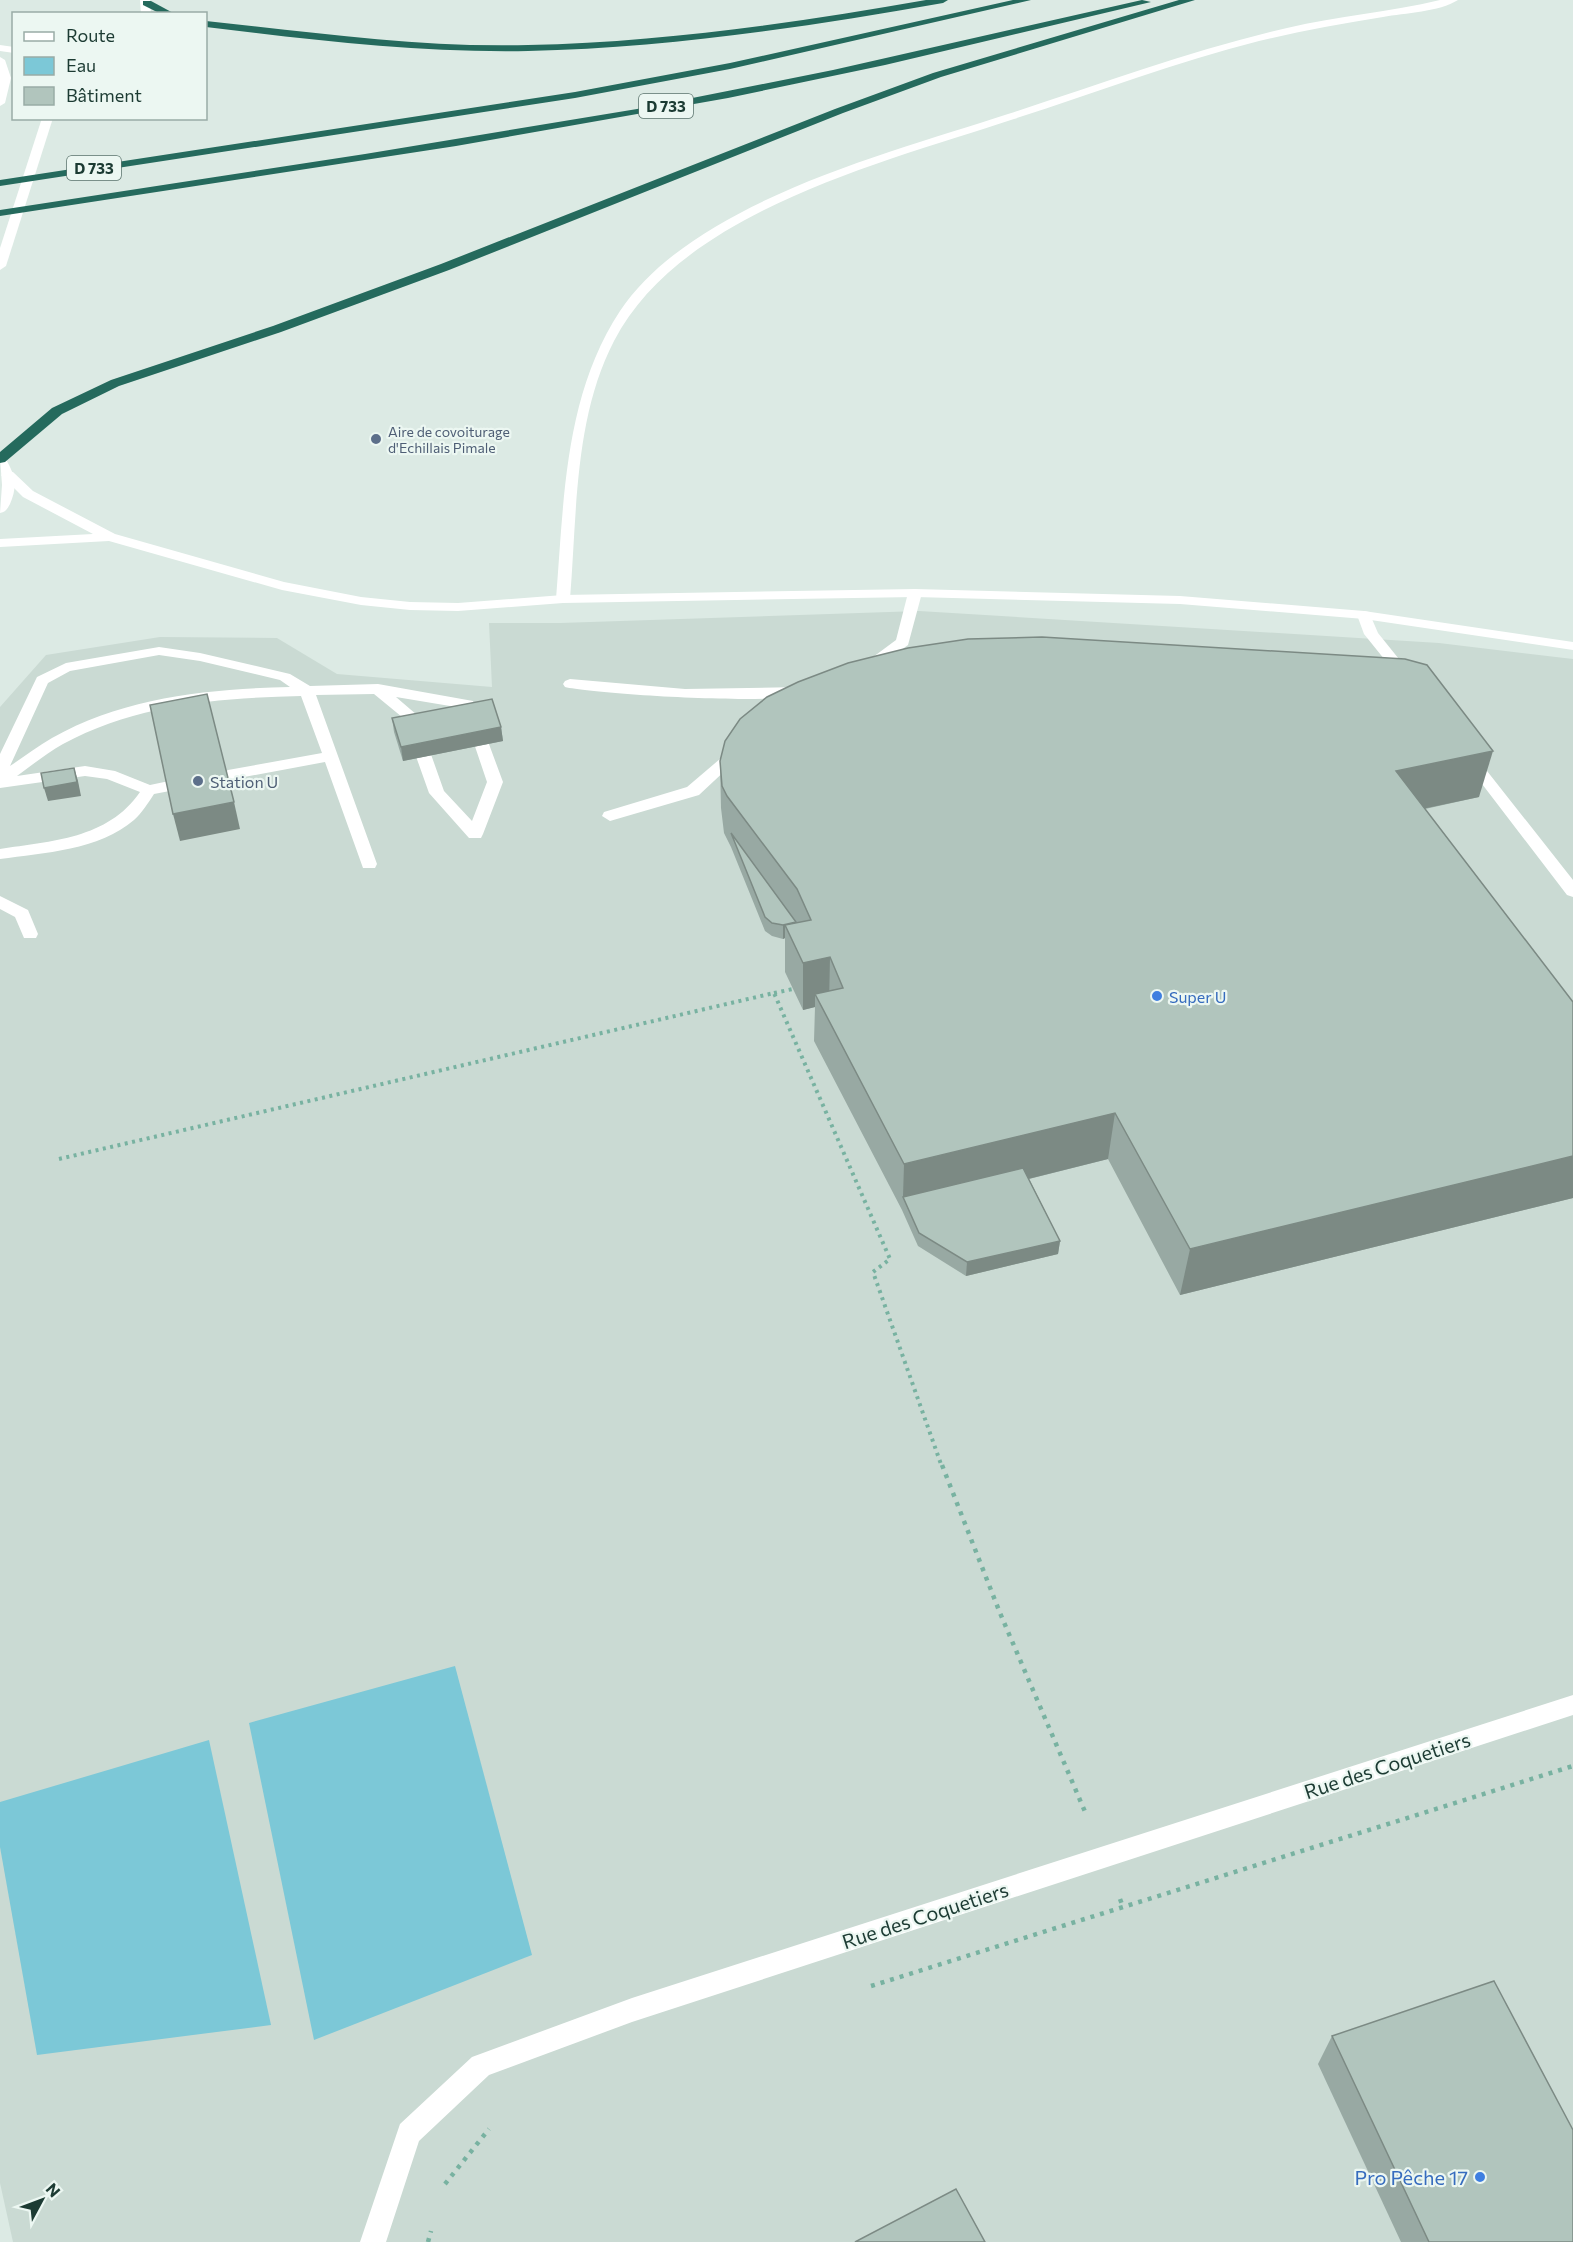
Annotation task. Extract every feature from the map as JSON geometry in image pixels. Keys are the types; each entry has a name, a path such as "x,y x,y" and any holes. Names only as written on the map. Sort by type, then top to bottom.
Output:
{"highway":[{"path":"207,24 408,45 527,48 652,41 805,24 943,0"},
{"name":"D 733","path":"0,183 575,95 742,63 1026,0"},
{"name":"D 733","path":"0,213 401,152 627,114 857,68 1153,0"},
{"path":"0,460 57,411 115,383 277,329 445,267 839,111 937,75 1190,0"},
{"path":"146,6 164,12"}],"street":[{"path":"563,599 579,423 603,351 626,311 660,271 712,232 770,202 857,168 1207,50 1291,30 1453,0"},
{"path":"0,60 6,78 0,103"},
{"path":"0,266 47,120"},
{"path":"0,460 8,475 28,494 110,537 328,597 410,606 458,607 563,599 915,593 1180,600 1364,615 1573,646"},
{"path":"0,509 9,492 8,475"},
{"path":"0,543 110,537"},
{"path":"856,674 903,642 915,593"},
{"path":"1364,615 1371,634 1415,688"},
{"path":"0,771 42,680 66,667 159,651 200,657 285,677 307,692 369,864"},
{"path":"570,684 613,690 710,696 818,691 792,711"},
{"path":"0,781 58,741 106,720 150,705 229,693 378,689 468,704 495,782 475,834 437,793 409,714 378,689"},
{"path":"610,816 693,791 748,743"},
{"path":"1458,743 1573,891"},
{"path":"228,775 331,756"},
{"path":"0,781 85,771 110,775 149,790 169,786"},
{"path":"0,854 87,838 112,829 129,816 149,790"},
{"path":"0,902 22,914 30,934"},
{"name":"Rue des Coquetiers","path":"373,2242 410,2133 481,2066 632,2010 1573,1705"}],"path":[{"path":"59,1159 793,988"},
{"path":"774,993 890,1259 873,1272 905,1369 1023,1673 1104,1857 1123,1907"},
{"path":"861,1989 1573,1766"},
{"path":"439,2192 490,2127"},
{"path":"428,2242 433,2222"}],"shaded area":[{"path":"919,611 1439,643 1573,659 1573,2242 13,2242 0,2183 0,707 46,655 160,637 277,638 337,674 492,687 489,623 560,623"}],"water":[{"path":"455,1666 532,1955 314,2040 249,1723"},
{"path":"209,1740 271,2025 37,2055 0,1847 0,1802"}],"building":[{"name":"Super U","path":"1042,637 1405,659 1427,665 1493,751 1396,771 1573,1002 1573,1156 1190,1249 1115,1113 904,1164 815,994 843,988 830,957 803,963 785,925 811,920 797,889 727,796 722,786 720,761 725,741 740,719 767,697 798,682 848,663 908,648 968,639"},
{"name":"Station U","path":"207,694 234,802 173,814 150,705"},
{"path":"492,699 501,727 401,747 392,718"},
{"path":"74,768 77,782 44,788 41,773"},
{"path":"731,833 796,922 783,925 772,923 765,917"},
{"path":"1023,1168 1060,1241 967,1262 919,1233 903,1197"},
{"path":"1494,1981 1573,2130 1573,2242 1429,2242 1332,2036"},
{"path":"956,2189 985,2242 855,2242"}],"place":[{"name":"Aire de covoiturage d'Echillais Pimale","path":"376,439"},
{"name":"Station U","path":"198,781"},
{"name":"Super U","path":"1157,996"},
{"name":"Pro Pêche 17","path":"1480,2177"}]}
